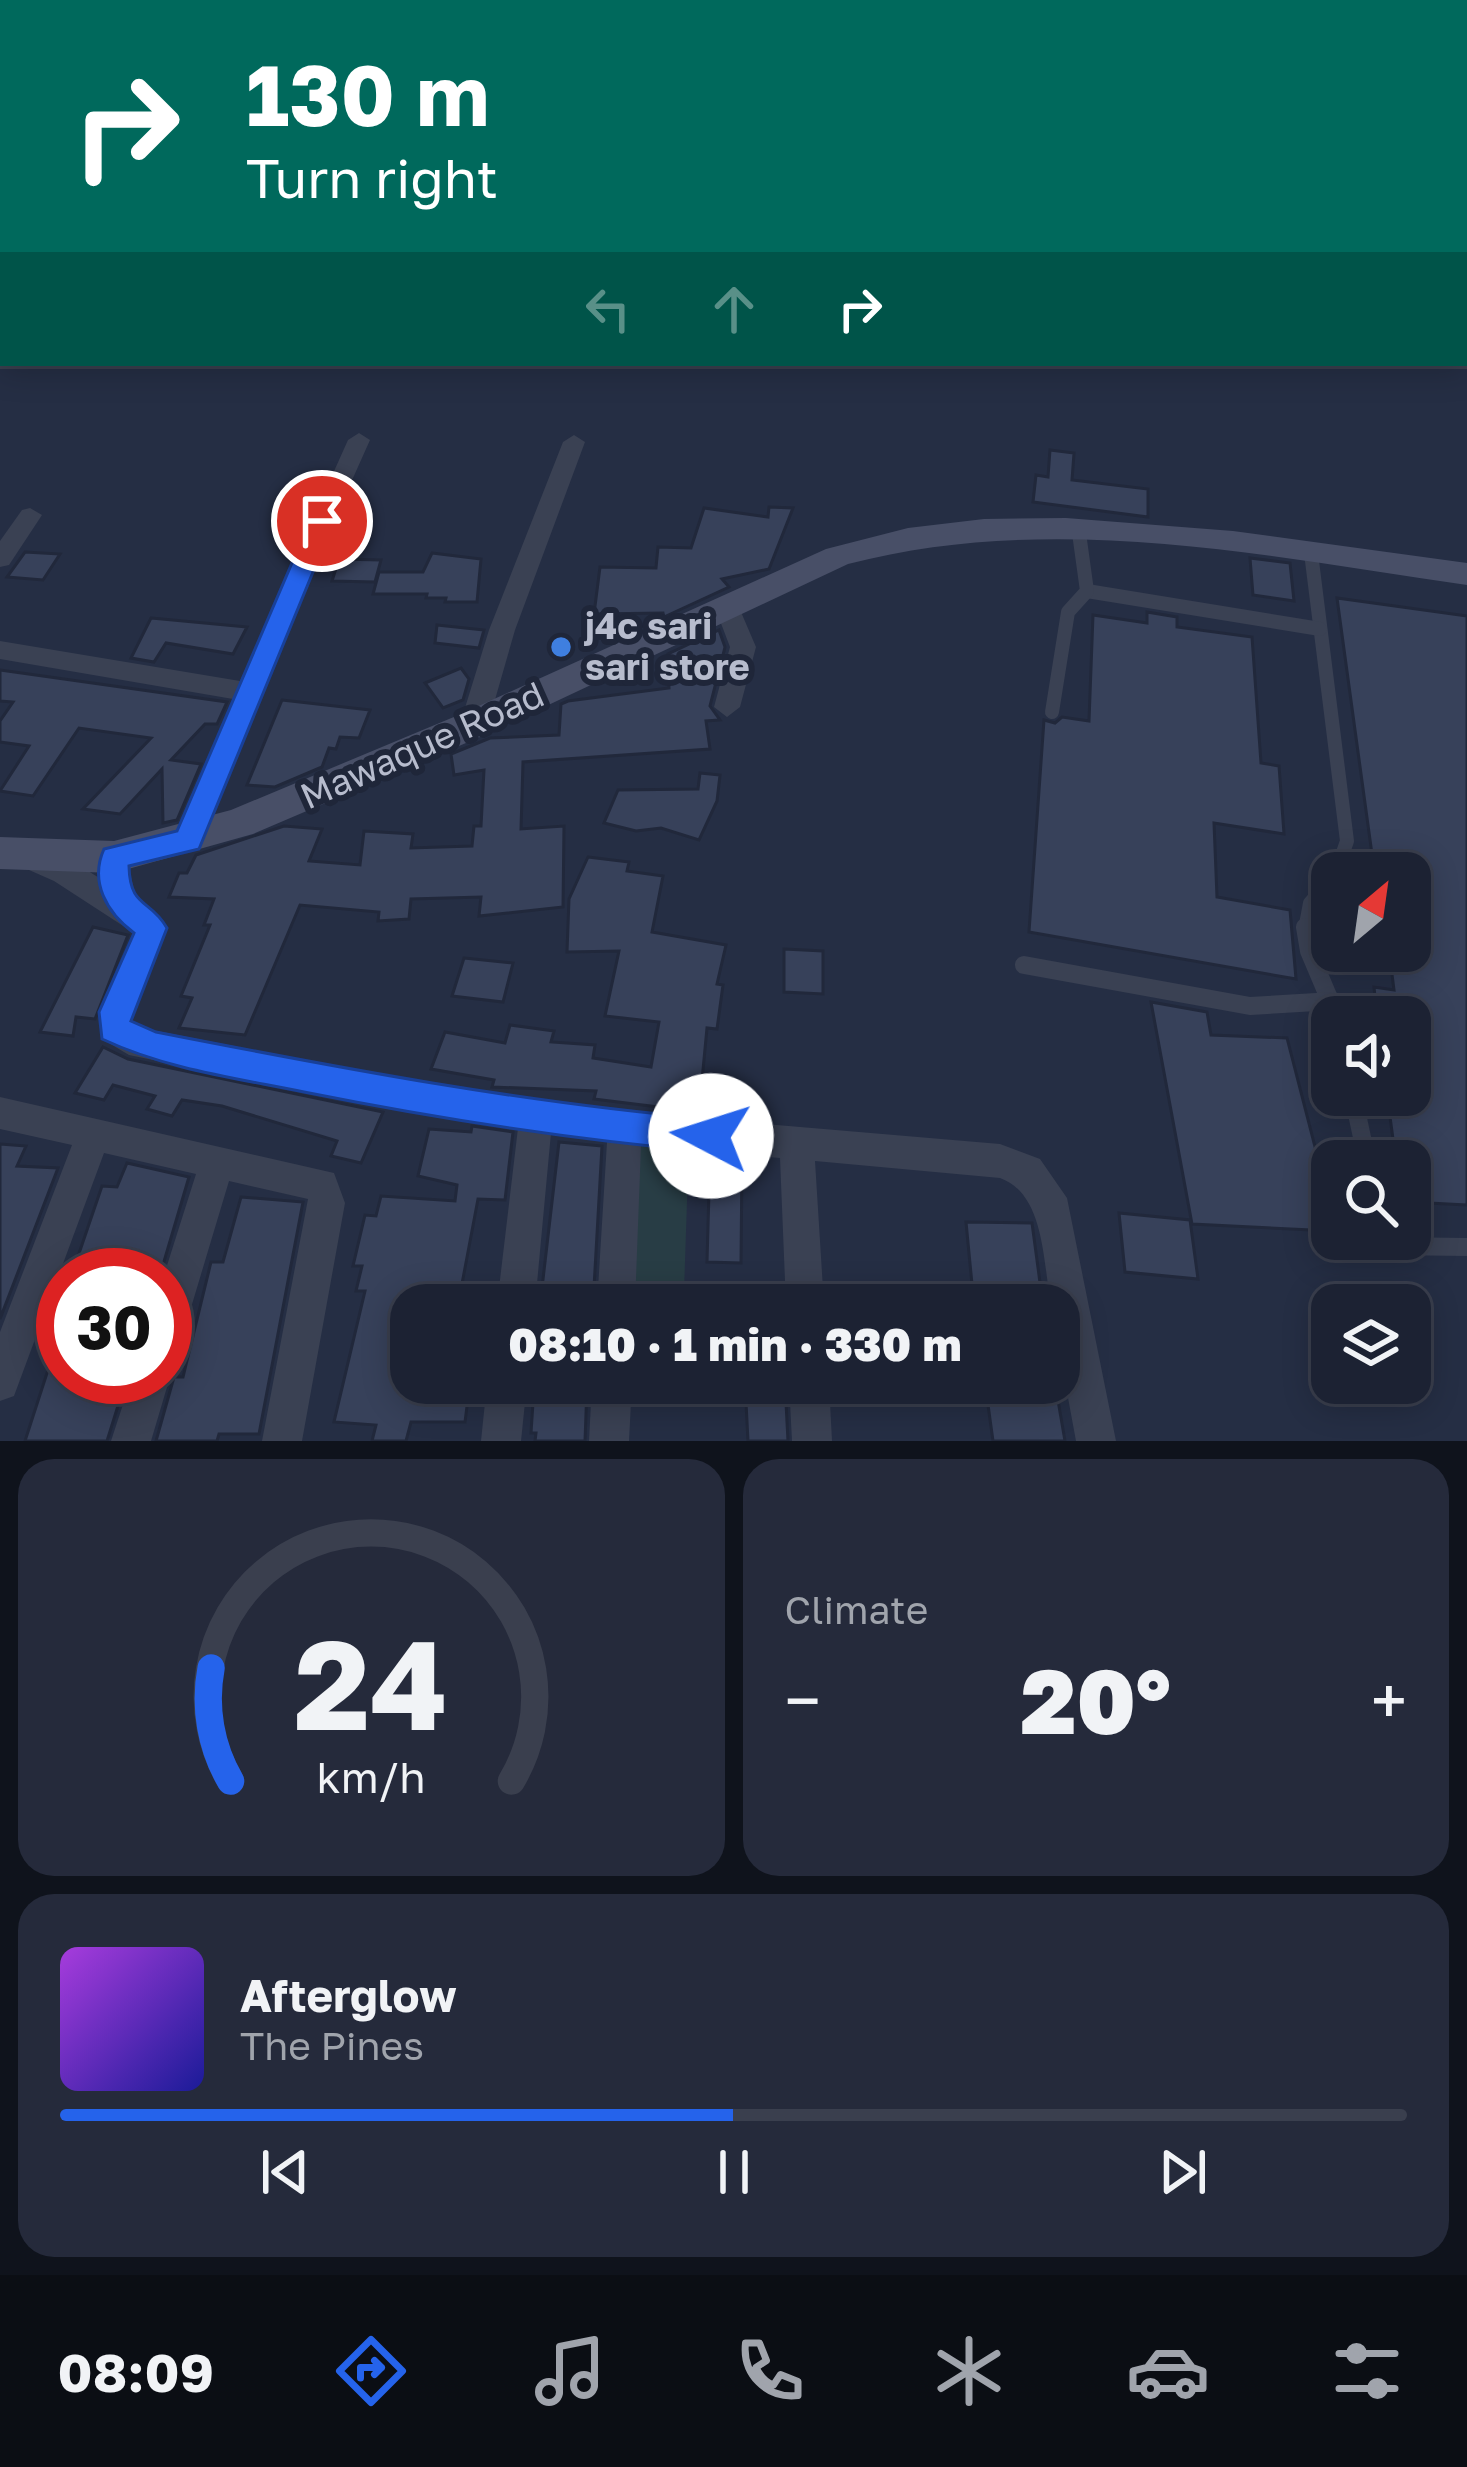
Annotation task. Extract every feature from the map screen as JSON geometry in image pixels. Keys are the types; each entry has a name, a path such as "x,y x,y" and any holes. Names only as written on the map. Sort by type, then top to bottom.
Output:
{"main road":[{"name":"Mawaque Road","path":"13,854 114,857 188,841 295,802 474,724 837,556 898,538 964,529 1079,531 1311,553 1467,574"}],"street":[{"path":"188,841 358,440"},
{"path":"474,724 502,630 574,442"},
{"path":"0,559 31,515"},
{"path":"726,605 743,646 727,707"},
{"path":"0,650 248,692"},
{"path":"13,854 65,872 151,928 115,1012 114,1028 129,1040 386,1092 536,1116 1000,1161 1028,1172 1049,1198 1096,1441"},
{"path":"114,857 115,889 126,910"},
{"path":"0,1114 321,1185 326,1193 282,1441"},
{"path":"518,1284 536,1116"},
{"path":"617,1284 625,1128"},
{"path":"0,1382 93,1136"},
{"path":"797,1143 805,1284"},
{"path":"190,1248 217,1161"},
{"path":"131,1441 143,1404"},
{"path":"501,1441 505,1404"},
{"path":"609,1441 611,1404"},
{"path":"810,1404 812,1441"}],"lane":[{"path":"1052,712 1068,612 1087,591 1079,531"},
{"path":"1311,553 1347,841 1343,852"},
{"path":"1087,591 1320,629"},
{"path":"1311,901 1305,947 1311,959"},
{"path":"1024,965 1250,1006 1311,1008"},
{"path":"1431,1246 1467,1246"}],"shaded area":[{"path":"634,1141 689,1142 684,1284 625,1284"}],"building":[{"path":"1050,450 1074,453 1072,480 1148,489 1148,517 1033,502 1036,475 1048,477"},
{"path":"769,507 793,508 769,569 722,579 729,587 664,617 663,613 594,614 600,567 656,568 658,547 691,548 704,508 768,517"},
{"path":"25,552 60,554 43,580 7,577"},
{"path":"432,553 481,559 477,602 445,602 446,598 426,598 427,594 373,594 379,572 423,572"},
{"path":"1250,558 1290,563 1294,601 1253,595"},
{"path":"339,559 381,560 375,582 332,581"},
{"path":"1337,598 1467,616 1467,1205 1431,1203 1431,1140 1393,1140 1390,1116 1431,1116 1431,996 1375,996 1374,987 1394,990 1392,972 1431,972 1431,852 1372,852"},
{"path":"1147,612 1177,617 1177,627 1252,637 1261,763 1279,766 1284,834 1214,823 1217,897 1290,910 1296,979 1029,932 1044,720 1089,721 1093,615 1147,623"},
{"path":"151,618 247,627 233,654 166,643 154,662 131,658"},
{"path":"437,625 484,630 479,648 435,643"},
{"path":"719,630 725,647 710,706 720,720 706,721 710,749 523,762 521,829 564,826 563,907 479,916 481,897 411,899 409,919 378,921 379,912 300,905 245,1035 179,1028 192,998 181,996 210,925 204,925 214,899 169,897 179,873 187,873 196,855 284,826 322,829 309,861 360,865 364,831 413,834 411,848 472,846 474,826 481,826 484,770 454,775 451,754 490,738 559,735 561,704 568,701 669,688 668,654"},
{"path":"461,668 469,679 463,700 443,708 425,683"},
{"path":"0,670 227,702 217,724 205,724 171,760 201,764 177,820 163,823 162,769 120,814 83,809 151,738 79,728 33,796 0,791 29,746 0,742 0,721 13,702 0,701"},
{"path":"282,700 370,710 359,738 340,737 336,749 329,748 322,767 275,787 247,785"},
{"path":"700,773 720,775 717,801 699,840 661,828 636,831 604,823 618,790 698,789"},
{"path":"588,857 629,862 627,871 663,876 652,932 726,945 717,984 723,985 717,1029 707,1028 699,1112 594,1099 596,1091 492,1087 494,1080 431,1069 445,1032 505,1043 510,1025 554,1031 551,1042 595,1045 593,1058 651,1067 659,1022 605,1016 619,951 567,952 569,899"},
{"path":"93,927 128,935 95,1019 76,1017 73,1036 40,1032"},
{"path":"784,949 823,951 823,994 784,992"},
{"path":"464,958 513,963 503,1002 452,996"},
{"path":"1151,1002 1207,1012 1211,1035 1287,1038 1313,1140 1311,1230 1192,1224"},
{"path":"103,1047 128,1059 383,1112 361,1163 331,1156 337,1141 222,1106 182,1100 172,1116 147,1109 155,1096 113,1085 104,1100 75,1093"},
{"path":"472,1126 513,1132 505,1200 478,1199 462,1284 390,1284 390,1404 467,1404 465,1422 411,1422 406,1441 372,1441 376,1425 334,1422 365,1291 356,1291 362,1266 353,1266 365,1215 376,1216 381,1196 455,1201 457,1185 418,1176 429,1129 471,1132"},
{"path":"559,1142 602,1146 594,1284 542,1284"},
{"path":"0,1144 26,1146 17,1166 58,1168 0,1319"},
{"path":"710,1156 742,1159 741,1263 707,1262"},
{"path":"127,1163 189,1177 168,1248 81,1248 102,1186 117,1187"},
{"path":"241,1197 303,1202 259,1434 219,1434 217,1441 156,1441 166,1404 192,1404 192,1340 211,1262 223,1262"},
{"path":"1119,1213 1190,1220 1198,1279 1125,1272"},
{"path":"966,1222 1032,1223 1040,1284 972,1284"},
{"path":"37,1404 119,1404 107,1441 25,1441"},
{"path":"533,1404 586,1404 585,1441 535,1441 536,1433 531,1433"},
{"path":"746,1404 786,1404 788,1441 748,1441"},
{"path":"988,1404 1059,1404 1065,1441 993,1441"}],"place":[{"name":"j4c sari sari store","path":"561,647"}],"route":[{"path":"322,521 188,841 114,857 115,889 126,910 151,928 115,1012 114,1028 129,1040 152,1047 386,1092 625,1128 711,1136"}]}
